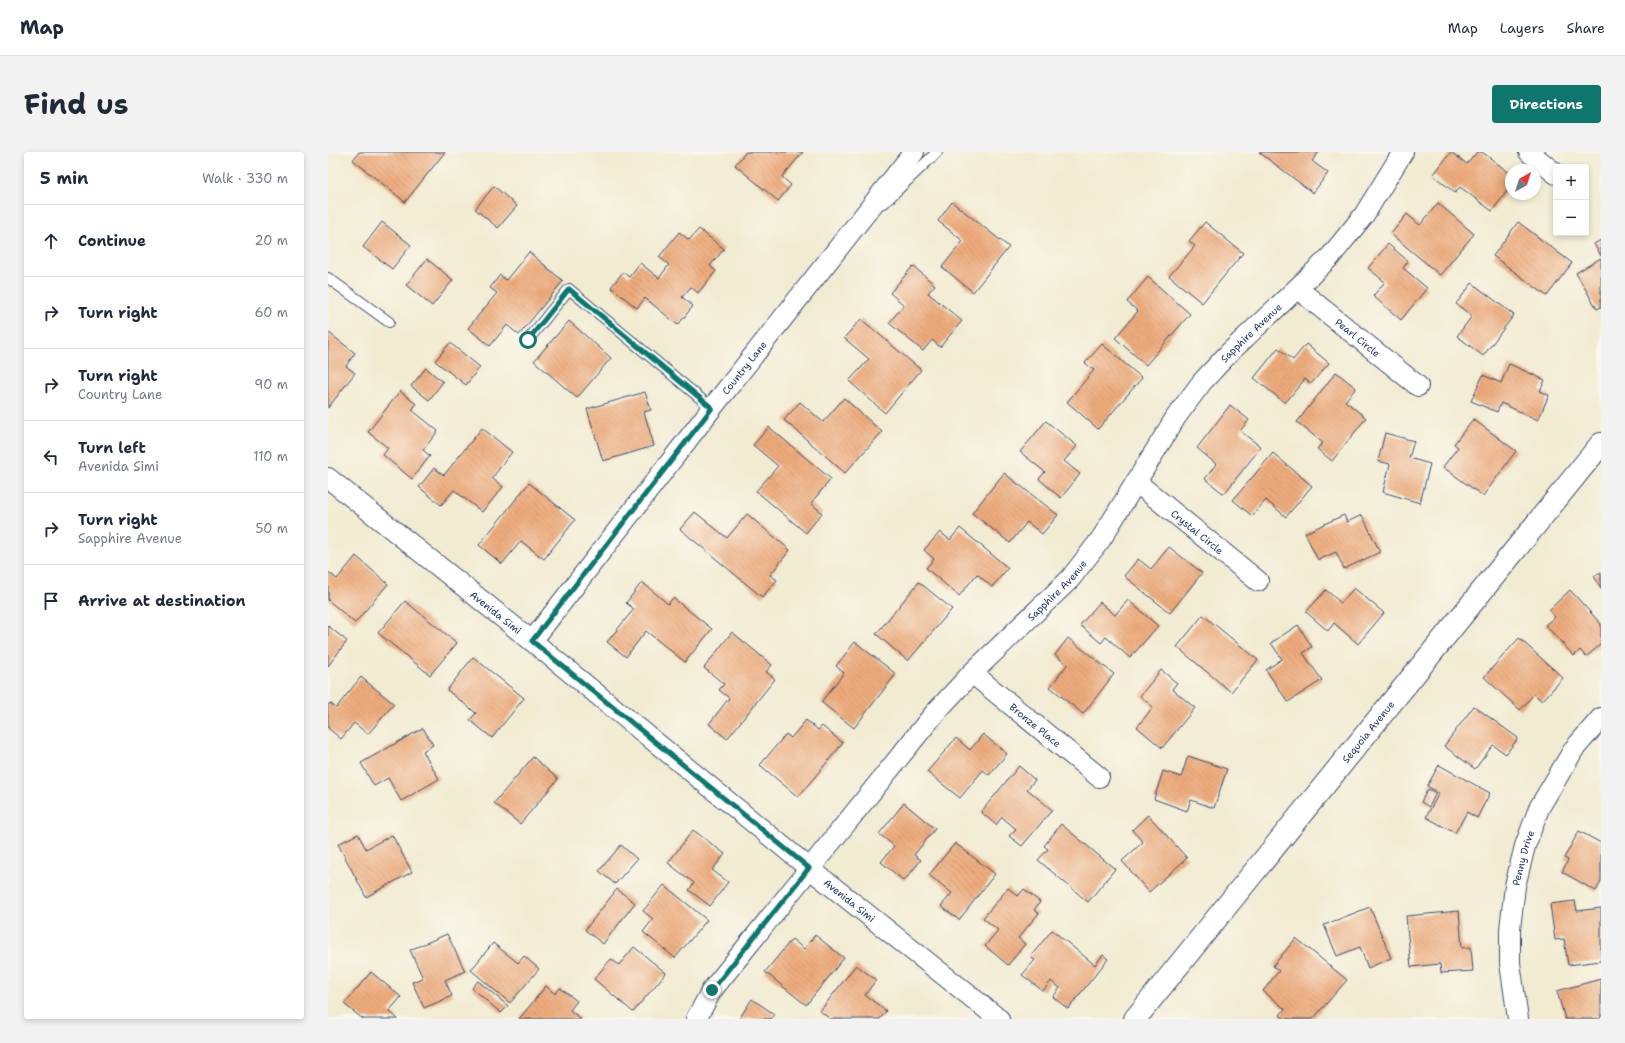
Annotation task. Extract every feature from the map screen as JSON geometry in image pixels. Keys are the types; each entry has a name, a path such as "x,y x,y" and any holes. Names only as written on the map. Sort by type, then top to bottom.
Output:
{"street":[{"name":"Country Lane","path":"532,641 712,408 853,232 914,152"},
{"name":"Sapphire Avenue","path":"696,1019 712,990 934,714 972,673 1070,579 1101,539 1176,417 1202,382 1229,353 1298,289 1330,256 1364,214 1403,152"},
{"path":"1529,152 1553,172"},
{"name":"Pearl Circle","path":"1298,289 1418,386"},
{"name":"Sequoia Avenue","path":"1135,1019 1601,444"},
{"name":"Avenida Simi","path":"329,482 532,641 809,868 998,1019"},
{"name":"Crystal Circle","path":"1136,482 1258,581"},
{"name":"Bronze Place","path":"972,673 1099,777"},
{"name":"Penny Drive","path":"1518,1019 1510,963 1510,929 1515,886 1525,846 1539,808 1574,749 1601,718"}],"lane":[{"path":"853,232 928,163 937,152"},
{"path":"328,278 389,322"},
{"path":"528,340 569,289 712,408"}],"building":[{"path":"359,152 445,152 405,202 353,160"},
{"path":"746,152 803,152 782,177 791,185 778,201 735,165"},
{"path":"1259,152 1319,152 1312,161 1328,173 1313,193"},
{"path":"1451,152 1467,164 1477,152 1482,152 1505,169 1505,194 1492,211 1460,187 1455,193 1433,175"},
{"path":"494,186 517,206 498,228 475,209"},
{"path":"952,202 1009,247 973,292 942,267 963,241 938,221"},
{"path":"1438,203 1474,234 1440,275 1391,234 1407,214 1420,225"},
{"path":"382,222 411,245 392,269 363,247"},
{"path":"1205,222 1243,253 1202,303 1169,276 1195,246 1189,241"},
{"path":"1518,222 1572,263 1547,296 1493,256"},
{"path":"699,229 724,249 710,266 716,271 698,293 691,287 682,297 693,306 678,325 645,298 637,308 611,287 623,272 629,277 640,263 659,278 669,265 659,257 679,232 689,240"},
{"path":"1601,240 1601,256 1594,244"},
{"path":"1388,244 1408,261 1403,268 1427,288 1401,320 1373,296 1385,282 1368,268"},
{"path":"529,252 563,281 519,335 507,325 490,346 468,328 497,293 490,288 500,275 506,280"},
{"path":"1601,258 1601,307 1597,309 1576,273"},
{"path":"427,259 453,280 432,306 406,285"},
{"path":"913,266 935,285 928,293 962,321 940,347 932,340 923,351 889,323 904,305 890,293"},
{"path":"1148,277 1190,314 1146,365 1115,338 1138,311 1127,302"},
{"path":"1472,283 1514,315 1483,356 1457,336 1472,316 1456,304"},
{"path":"861,319 921,370 885,413 849,381 869,359 844,338"},
{"path":"569,321 611,358 577,398 534,361"},
{"path":"328,332 355,353 346,366 355,373 328,408"},
{"path":"450,343 480,367 466,385 435,361"},
{"path":"1102,344 1142,378 1098,429 1067,402 1094,370 1085,363"},
{"path":"1306,344 1329,363 1311,384 1305,379 1285,403 1254,378 1278,348 1293,360"},
{"path":"1509,364 1545,380 1540,391 1549,395 1538,420 1501,403 1497,412 1471,401 1483,375 1501,383"},
{"path":"426,368 443,382 429,400 411,386"},
{"path":"1336,372 1356,388 1345,401 1366,418 1332,461 1317,449 1323,443 1297,422"},
{"path":"400,391 416,404 412,410 438,431 423,450 430,456 412,479 383,455 388,448 368,432"},
{"path":"645,392 651,410 644,412 654,446 603,461 587,409"},
{"path":"844,398 882,432 845,473 784,420 800,402 823,422"},
{"path":"1230,405 1249,420 1240,431 1261,447 1224,494 1205,479 1216,464 1197,448"},
{"path":"1473,419 1516,451 1483,496 1443,467 1458,447 1454,444"},
{"path":"1046,421 1077,446 1064,461 1080,474 1061,498 1039,479 1045,472 1020,452"},
{"path":"769,427 831,479 811,503 822,513 806,533 756,491 778,466 753,445"},
{"path":"482,428 512,452 492,478 503,487 482,512 454,490 441,505 419,487 434,468 444,475"},
{"path":"1385,433 1414,441 1409,458 1430,464 1420,503 1383,492 1390,464 1378,461"},
{"path":"1273,453 1312,486 1286,517 1266,500 1252,516 1233,500"},
{"path":"1004,473 1058,515 1042,534 1027,522 1010,543 972,513"},
{"path":"529,483 575,520 544,559 521,541 502,564 479,545"},
{"path":"695,512 727,538 747,514 790,550 770,575 777,580 762,597 680,529"},
{"path":"1344,515 1347,522 1362,515 1380,552 1344,569 1336,552 1318,560 1305,533"},
{"path":"960,528 1008,568 992,587 977,574 959,596 926,568 934,559 924,550 940,532 950,540"},
{"path":"1169,547 1202,573 1170,613 1124,576 1138,559 1151,569"},
{"path":"356,556 388,584 355,623 328,600 328,572 337,579"},
{"path":"1601,572 1601,588 1594,576"},
{"path":"642,582 668,604 673,598 712,629 685,662 646,631 626,657 607,642 634,609 626,603"},
{"path":"919,582 952,609 908,661 876,634"},
{"path":"1354,588 1384,613 1358,644 1334,623 1328,631 1306,612 1326,590 1341,603"},
{"path":"1570,590 1601,624 1601,644 1586,657 1580,650 1574,656 1545,625 1555,617 1549,610"},
{"path":"1128,600 1158,626 1130,658 1106,637 1101,643 1080,625 1100,602 1115,615"},
{"path":"405,601 457,643 430,675 378,633"},
{"path":"1203,615 1258,660 1231,692 1177,647"},
{"path":"1298,625 1312,647 1303,653 1322,680 1288,702 1266,670 1282,659 1271,643"},
{"path":"328,626 347,641 328,666"},
{"path":"732,632 772,665 766,672 775,679 727,739 709,724 729,698 719,690 724,684 704,668"},
{"path":"1068,638 1114,674 1083,714 1050,687 1067,665 1055,655"},
{"path":"1519,638 1563,678 1542,701 1534,694 1520,710 1484,677"},
{"path":"855,642 896,674 854,728 821,702 844,673 836,666"},
{"path":"473,657 524,698 492,738 470,720 476,713 447,690"},
{"path":"1161,670 1177,683 1172,689 1195,708 1162,748 1137,727 1153,707 1140,696"},
{"path":"361,677 394,704 368,734 354,723 341,739 328,728 328,705 330,703 336,708"},
{"path":"1474,706 1518,738 1506,754 1493,745 1475,769 1444,746"},
{"path":"806,720 818,730 822,726 843,743 798,797 760,765 786,734 791,738"},
{"path":"423,728 433,745 423,751 439,779 401,801 388,778 374,786 361,763"},
{"path":"983,734 1007,754 989,775 983,770 960,798 927,772 956,738 970,750"},
{"path":"1188,756 1227,769 1214,808 1191,800 1187,811 1154,799 1163,771 1181,777"},
{"path":"533,757 558,779 520,824 494,803"},
{"path":"1439,765 1490,793 1477,818 1467,812 1455,833 1426,817 1439,793 1427,786"},
{"path":"1019,766 1035,780 1027,789 1052,810 1022,846 1009,836 1016,829 1002,817 996,825 981,812"},
{"path":"1428,789 1436,793 1429,807 1421,802"},
{"path":"904,803 935,829 914,855 921,860 904,881 881,862 894,846 879,834"},
{"path":"1148,815 1187,858 1149,892 1122,861 1143,842 1132,830"},
{"path":"1061,824 1115,869 1088,902 1038,860 1048,849 1044,846"},
{"path":"693,830 725,854 712,870 728,882 710,906 689,890 694,883 668,863"},
{"path":"1579,831 1601,843 1601,881 1596,891 1562,872 1568,860 1564,858"},
{"path":"358,834 366,849 392,835 412,872 366,897 338,844"},
{"path":"955,843 995,874 959,920 941,906 952,893 929,875"},
{"path":"621,845 637,859 615,884 599,871"},
{"path":"664,885 707,920 675,958 643,932 653,919 643,911"},
{"path":"1008,888 1018,896 1024,889 1040,902 1034,910 1039,913 1018,938 1025,944 1008,965 985,946 998,930 983,918"},
{"path":"617,889 635,903 603,944 585,930"},
{"path":"1575,901 1577,911 1601,908 1601,961 1568,965 1564,939 1555,940 1550,904"},
{"path":"1370,907 1391,958 1368,968 1360,947 1337,956 1324,925"},
{"path":"1459,911 1462,948 1471,947 1473,971 1441,973 1440,964 1411,967 1406,916"},
{"path":"1052,930 1095,965 1103,955 1108,959 1068,1009 1053,997 1060,988 1051,981 1043,991 1022,975 1035,960 1030,957"},
{"path":"447,934 465,971 445,980 452,996 424,1008 412,982 423,978 410,950"},
{"path":"815,935 844,958 806,1005 765,972 792,939 804,949"},
{"path":"1296,938 1347,980 1313,1019 1285,1019 1280,1015 1285,1009 1263,991 1279,971 1273,966"},
{"path":"493,943 518,963 524,956 539,969 510,1003 471,970"},
{"path":"634,947 666,973 633,1012 594,979 611,959 619,965"},
{"path":"856,965 876,980 865,995 886,1011 880,1019 830,1019 820,1011"},
{"path":"371,972 401,997 389,1011 398,1019 363,1019 344,1004"},
{"path":"1601,979 1601,1019 1565,1019 1557,991"},
{"path":"478,981 508,1006 501,1013 472,988"},
{"path":"546,986 555,994 560,988 577,1001 570,1010 581,1019 519,1019"},
{"path":"752,999 774,1014 771,1019 739,1019"}],"route":[{"path":"528,340 569,289 712,408 532,641 809,868 712,990"}]}
